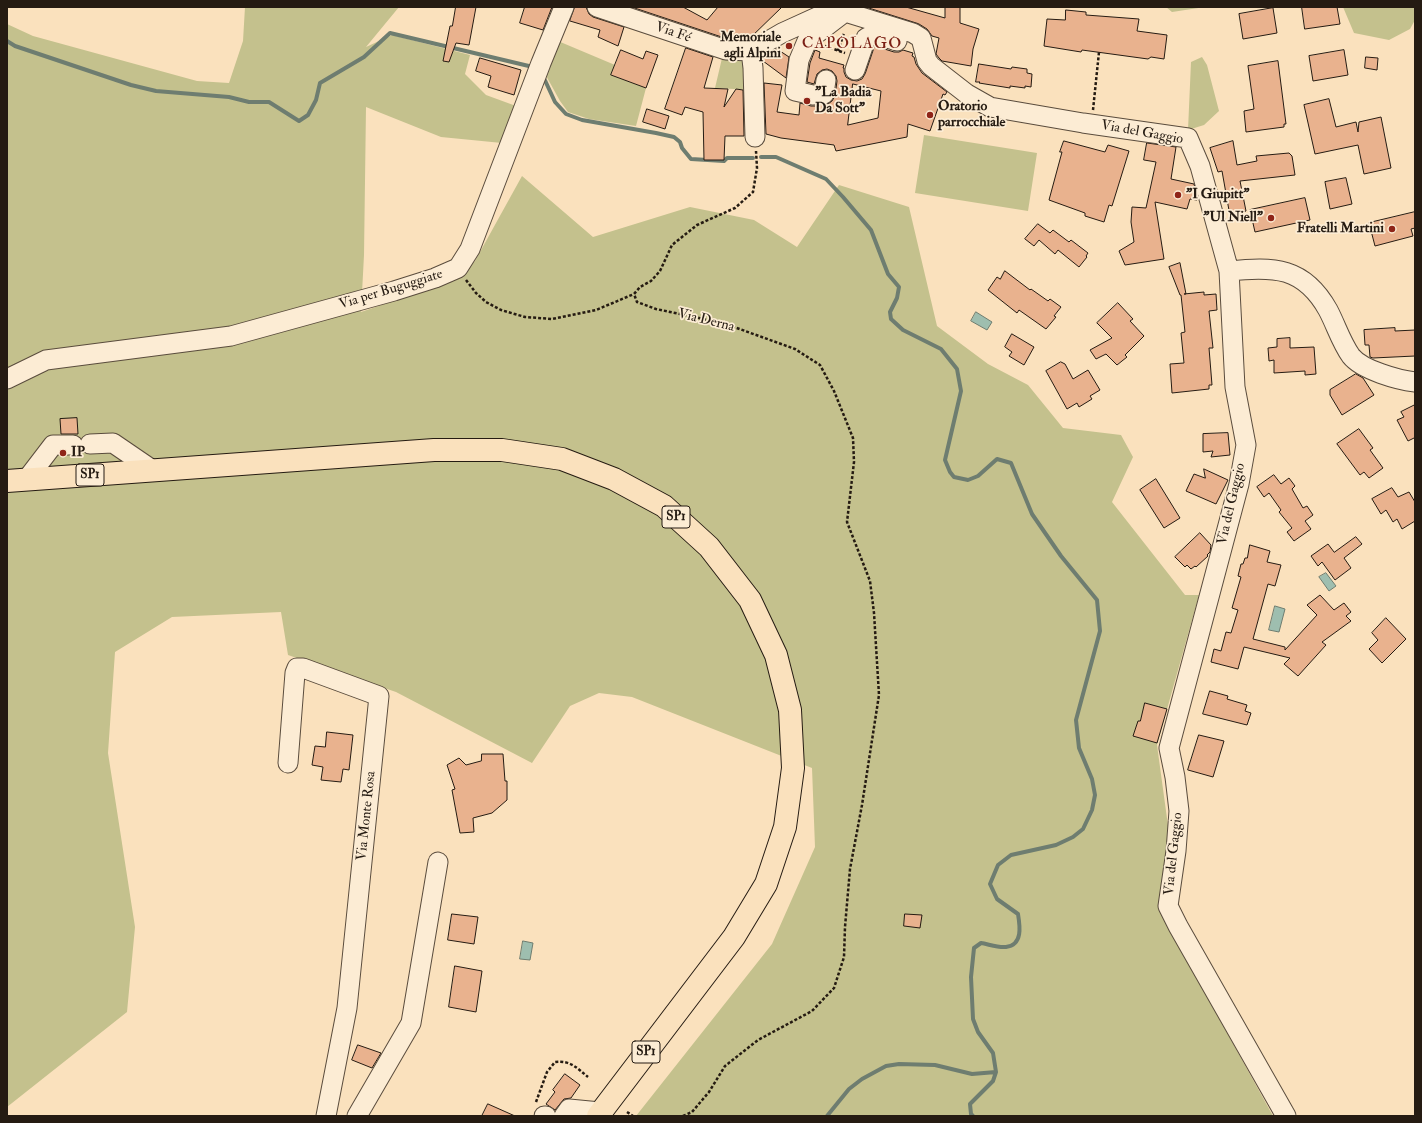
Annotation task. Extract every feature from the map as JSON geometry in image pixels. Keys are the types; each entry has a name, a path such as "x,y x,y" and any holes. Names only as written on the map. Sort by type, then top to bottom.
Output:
{"main road":[{"name":"SP1","path":"17,480 434,450 502,450 562,459 614,479 664,506 709,547 750,600 776,655 790,710 793,768 785,827 766,884 734,938 599,1114"}],"street":[{"name":"Via per Buguggiate","path":"7,379 46,360 231,336 394,291 435,278 458,268 470,249 564,7"},
{"name":"Via Fé","path":"597,7 726,50 751,51"},
{"path":"821,90 795,91 798,60 807,41 842,9"},
{"path":"756,137 751,51 782,33 842,9 912,33 921,38 925,55"},
{"path":"855,70 866,38 874,34 925,55"},
{"name":"Via del Gaggio","path":"925,55 931,66 967,94 990,107 1188,138 1200,166 1229,272 1235,387 1246,445 1239,484 1169,748 1175,776 1179,811 1176,851 1168,906 1286,1116"},
{"path":"1229,272 1251,268 1272,269 1284,271 1306,282 1318,295 1328,311 1340,337 1352,357 1367,368 1405,381 1415,382"},
{"path":"17,480 53,445 113,443 154,471"},
{"name":"Via Monte Rosa","path":"288,763 296,668 303,668 379,696 347,1008 326,1116"},
{"path":"357,1116 411,1023 438,862"},
{"path":"564,1116 569,1109 599,1114"}],"path":[{"path":"1091,124 1099,52"},
{"path":"458,268 476,293 486,302 501,310 524,317 552,319 596,310 634,294 640,287 651,281 660,271 672,245 697,225 735,208 753,192 757,168 756,137"},
{"name":"Via Derna","path":"634,294 637,302 656,309 723,323 795,349 820,365 834,391 853,438 854,462 847,522 870,581 874,613 879,695 862,805 850,869 844,957 834,988 812,1011 758,1040 725,1066 710,1092 692,1112 683,1116"},
{"path":"541,1113 548,1072 555,1062 564,1060 588,1077"},
{"path":"627,1112 633,1116"}],"shaded area":[{"path":"245,7 399,7 366,47 392,35 470,55 465,74 486,95 516,106 502,143 441,137 366,107 364,255 361,312 452,281 475,261 522,176 593,237 690,207 754,220 797,247 839,185 909,207 937,326 988,364 1028,385 1063,428 1121,435 1133,457 1112,502 1185,595 1199,595 1157,745 1169,833 1162,915 1273,1116 636,1116 772,944 815,847 812,768 632,697 599,693 570,706 532,763 396,692 288,655 281,612 172,617 115,652 108,753 135,927 127,1012 7,1107 7,24 33,36 197,81 229,83 243,41"},
{"path":"1166,7 1205,7 1172,12"},
{"path":"1343,7 1415,7 1415,20 1410,29 1389,40 1354,33"},
{"path":"558,41 615,65 611,75 646,88 636,126 589,119 568,112 560,101 544,72"},
{"path":"723,54 746,58 752,90 715,88"},
{"path":"1202,57 1207,65 1219,111 1204,125 1188,130 1191,62"},
{"path":"924,135 1037,153 1028,211 915,193"},
{"path":"976,312 992,322 987,330 971,321"},
{"path":"1326,573 1336,586 1329,591 1319,577"},
{"path":"1275,606 1285,609 1279,632 1269,630"},
{"path":"523,941 533,943 530,960 520,959"}],"building":[{"path":"456,7 476,7 469,45 456,43 449,62 443,61 450,26 452,26"},
{"path":"525,7 552,7 543,30 520,23"},
{"path":"575,7 586,7 589,14 593,17 624,27 618,46 598,37 600,30 570,21"},
{"path":"632,7 683,7 707,20 718,7 782,7 748,40 728,39"},
{"path":"866,7 906,7 945,18 945,7 960,7 960,23 979,29 973,49 971,66 942,61 936,54 939,38 932,36 927,29 919,24"},
{"path":"1302,7 1337,7 1340,24 1305,29"},
{"path":"1273,8 1277,33 1243,39 1239,14"},
{"path":"1066,10 1086,12 1086,15 1139,19 1137,31 1167,35 1164,59 1151,57 1148,59 1082,50 1081,52 1044,46 1047,19 1065,20"},
{"path":"875,46 894,52 903,50 913,53 912,56 914,57 916,64 922,73 947,92 945,95 943,94 930,131 908,124 907,137 836,151 834,145 781,138 766,134 764,83 782,85 777,112 799,115 800,103 811,106 828,104 835,96 837,81 836,76 832,71 827,69 822,70 817,74 814,84 807,82 810,63 815,50 820,52 819,58 844,65 843,68 846,77 851,80 857,81 862,79","holes":["853,84 881,91 878,118 848,125"]},
{"path":"686,48 713,57 704,88 728,89 724,107 736,89 743,90 744,136 725,136 724,160 704,160 703,112 685,107 682,115 665,109"},
{"path":"777,49 789,57 786,78 763,61 763,57"},
{"path":"621,50 643,59 646,51 658,55 646,88 611,75"},
{"path":"1344,50 1348,75 1313,81 1309,56"},
{"path":"1366,57 1378,58 1377,70 1365,68"},
{"path":"480,58 521,70 514,95 488,87 491,76 476,71"},
{"path":"1278,61 1286,124 1284,124 1284,127 1246,132 1244,111 1254,109 1248,66"},
{"path":"979,64 1011,69 1012,67 1027,69 1027,73 1032,74 1031,87 1025,86 1025,88 1010,86 1010,88 976,82"},
{"path":"1329,99 1336,127 1356,122 1358,132 1359,122 1381,117 1391,168 1364,174 1358,145 1315,154 1304,105"},
{"path":"647,109 669,116 665,129 643,122"},
{"path":"1064,141 1105,152 1108,145 1129,151 1112,206 1109,205 1104,222 1085,216 1085,213 1049,200"},
{"path":"1233,141 1237,165 1257,161 1256,156 1289,153 1292,156 1295,175 1240,181 1246,211 1230,216 1222,171 1218,172 1210,148"},
{"path":"1147,143 1176,147 1171,179 1194,184 1198,199 1190,199 1187,209 1155,202 1164,259 1125,265 1119,251 1134,242 1131,222 1132,207 1146,208 1156,162 1144,160"},
{"path":"1346,178 1352,204 1330,209 1325,182"},
{"name":"\"Ul Niell\"","path":"1305,198 1310,220 1255,232 1250,210"},
{"name":"Fratelli Martini","path":"1415,212 1415,228 1411,229 1413,236 1375,246 1369,223"},
{"path":"1038,224 1050,233 1053,230 1069,242 1071,240 1088,253 1086,256 1087,257 1079,267 1058,250 1055,254 1039,240 1034,246 1025,239"},
{"path":"1180,263 1186,294 1204,292 1204,295 1216,294 1217,310 1209,311 1213,348 1209,348 1212,385 1209,385 1209,389 1172,393 1170,364 1184,363 1181,333 1185,332 1181,295 1169,267"},
{"path":"1005,271 1030,290 1031,289 1048,301 1050,299 1061,307 1054,316 1056,317 1046,329 1019,310 1017,313 988,290 997,277 1000,279"},
{"path":"1118,303 1133,319 1130,321 1144,336 1125,355 1127,357 1117,365 1106,354 1096,359 1090,350 1112,338 1097,323"},
{"path":"1395,328 1395,331 1415,330 1415,356 1370,357 1369,345 1365,345 1364,330"},
{"path":"1012,334 1034,347 1024,365 1009,356 1012,352 1005,347"},
{"path":"1290,338 1290,348 1314,347 1316,374 1305,375 1305,371 1274,373 1274,360 1269,361 1268,348 1277,347 1277,339"},
{"path":"1061,362 1065,364 1073,379 1088,370 1100,390 1090,396 1092,399 1079,407 1077,403 1067,409 1046,371"},
{"path":"1356,374 1363,378 1374,395 1342,415 1330,395 1330,390"},
{"path":"1415,405 1415,439 1414,438 1408,441 1397,420 1404,417 1401,412"},
{"path":"77,418 78,434 61,434 60,419"},
{"path":"1359,429 1373,448 1370,450 1383,468 1369,478 1364,472 1360,475 1337,444"},
{"path":"1228,433 1230,455 1211,457 1213,451 1203,452 1203,434"},
{"path":"1204,469 1228,480 1216,504 1186,491 1194,474 1205,478"},
{"path":"1274,475 1281,484 1289,478 1295,486 1292,489 1303,508 1307,506 1313,515 1305,521 1311,529 1294,541 1287,532 1292,528 1279,512 1281,510 1269,493 1264,497 1257,487"},
{"path":"1156,479 1180,518 1164,528 1140,490"},
{"path":"1392,488 1398,497 1409,492 1415,502 1415,521 1402,529 1397,519 1393,522 1386,510 1381,514 1372,499"},
{"path":"1200,533 1211,545 1210,552 1207,555 1208,556 1196,567 1195,566 1191,569 1187,565 1185,567 1175,557"},
{"path":"1356,537 1362,544 1344,558 1351,568 1335,580 1322,562 1318,566 1311,556 1328,544 1334,552"},
{"path":"1250,545 1270,551 1267,562 1281,565 1275,586 1268,584 1253,639 1285,647 1285,650 1317,615 1307,605 1320,595 1334,610 1344,603 1351,612 1346,616 1351,621 1322,642 1326,645 1298,676 1284,664 1290,658 1244,647 1238,669 1211,662 1214,649 1221,651 1226,632 1231,633 1238,610 1232,608 1241,577 1238,576 1241,564 1243,564 1245,558 1247,558"},
{"path":"1386,618 1406,639 1382,663 1369,649 1378,640 1372,633"},
{"path":"1210,691 1228,696 1227,699 1247,705 1245,711 1251,713 1247,725 1203,714"},
{"path":"1145,703 1167,709 1157,743 1133,736 1138,721 1140,721"},
{"path":"327,732 353,735 349,770 343,769 341,782 321,780 323,767 312,765 315,746 325,747"},
{"path":"1199,735 1224,741 1213,777 1188,770"},
{"path":"482,754 503,754 505,781 507,781 507,800 492,813 473,818 474,832 460,833 452,790 455,789 447,765 459,758 466,765 481,761"},
{"path":"452,914 478,917 474,944 448,940"},
{"path":"905,914 922,915 920,928 904,926"},
{"path":"455,966 482,971 476,1012 449,1007"},
{"path":"358,1045 381,1053 372,1068 352,1060"},
{"path":"565,1074 580,1085 571,1098 564,1099 555,1110 546,1104 555,1092 553,1090"},
{"path":"488,1104 515,1116 482,1116"}],"waterway":[{"path":"7,41 15,46 131,85 156,91 229,97 249,102 269,102 299,121 308,115 316,100 320,83 364,57 390,33 533,67"},
{"path":"543,76 555,102 566,114 582,120 674,137 680,142 682,148 691,159 724,161 727,158 753,158"},
{"path":"761,157 776,157 826,179 871,230 888,274 899,287 897,298 890,312 891,319 903,330 941,349 957,369 961,391 945,460 950,472 954,477 968,480 978,476 997,459 1011,463 1032,514 1061,556 1097,600 1100,631 1076,720 1079,748 1092,779 1095,795 1092,810 1083,829 1073,837 1056,845 1011,855 998,865 990,884 997,899 1018,914 1020,929 1018,939 1011,946 1000,947 981,943 974,948 971,977 973,1019 978,1032 993,1053 996,1072 993,1081 970,1104 971,1114 973,1116"},
{"path":"827,1116 849,1089 862,1079 886,1066 899,1064 935,1065 972,1074 996,1072"}],"place":[{"name":"Memoriale agli Alpini","path":"789,46"},
{"name":"\"La Badia Da Sott\"","path":"807,101"},
{"name":"Oratorio parrocchiale","path":"930,115"},
{"name":"\"I Giupitt\"","path":"1178,195"},
{"name":"\"Ul Niell\"","path":"1271,218"},
{"name":"Fratelli Martini","path":"1392,229"},
{"name":"IP","path":"63,453"}],"district":[{"name":"CAPOLAGO","path":"852,45"}]}
